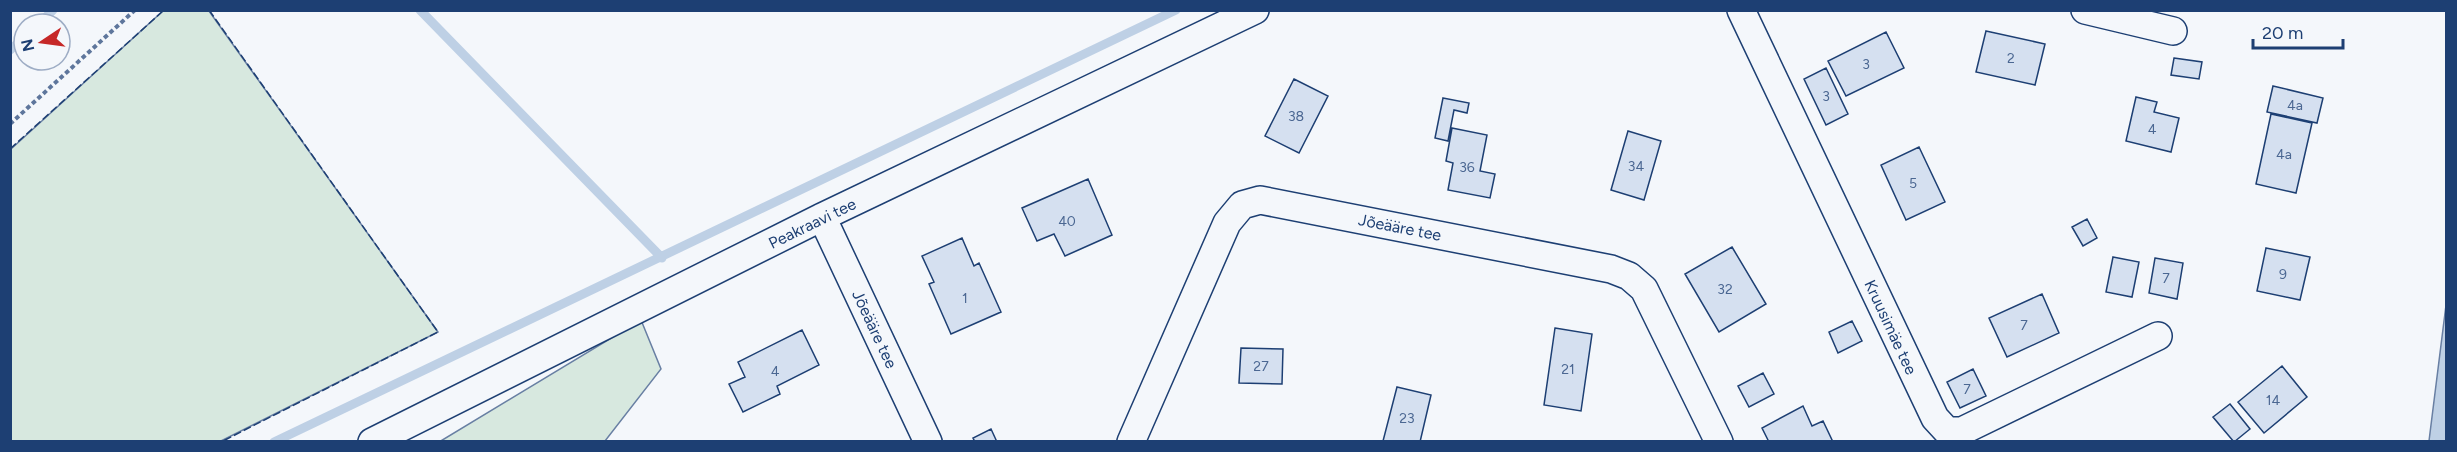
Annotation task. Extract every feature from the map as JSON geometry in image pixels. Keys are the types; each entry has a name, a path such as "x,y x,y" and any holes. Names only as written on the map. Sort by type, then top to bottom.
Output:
{"street":[{"name":"Peakraavi tee","path":"372,441 822,218 1255,10"},
{"name":"Kruusimäe tee","path":"1741,10 1935,418 1947,431 1962,431 2158,336"},
{"path":"2085,10 2173,31"},
{"name":"Jõeääre tee","path":"1131,441 1227,223 1242,205 1260,200 1611,269 1629,276 1644,289 1719,441"},
{"name":"Jõeääre tee","path":"822,218 928,441"}],"path":[{"path":"10,124 135,10"}],"shaded area":[{"path":"164,10 209,11 438,332 221,441 11,441 11,149"},
{"path":"641,320 661,369 605,441 439,442"}],"water":[{"path":"2446,305 2446,441 2429,441"}],"building":[{"path":"1986,31 2045,44 2035,85 1976,72"},
{"path":"1886,32 1904,68 1846,96 1828,61"},
{"path":"2174,58 2202,62 2199,79 2171,75"},
{"path":"1826,68 1848,114 1826,125 1804,79"},
{"path":"1294,79 1328,96 1299,153 1265,136"},
{"path":"2273,86 2323,98 2317,123 2267,112"},
{"path":"2136,97 2157,102 2154,112 2179,118 2171,152 2126,141"},
{"path":"1443,98 1469,103 1467,113 1454,110 1448,141 1435,138"},
{"path":"2271,114 2312,123 2296,193 2256,184"},
{"path":"1452,128 1487,135 1480,171 1495,174 1490,198 1448,190 1453,163 1446,161"},
{"path":"1628,131 1661,141 1644,200 1611,190"},
{"path":"1919,147 1945,202 1906,220 1881,165"},
{"path":"1088,179 1112,235 1065,256 1054,234 1037,241 1022,208"},
{"path":"2087,219 2097,238 2083,246 2072,227"},
{"path":"962,238 974,266 979,263 1001,312 951,334 929,284 934,282 922,256"},
{"path":"1732,247 1766,304 1719,332 1685,274"},
{"path":"2266,248 2310,257 2300,300 2257,291"},
{"path":"2113,257 2139,262 2132,297 2106,292"},
{"path":"2155,258 2183,263 2177,299 2149,293"},
{"path":"2042,294 2059,333 2007,357 1989,318"},
{"path":"1852,321 1862,341 1838,353 1829,332"},
{"path":"1555,328 1592,334 1581,411 1544,405"},
{"path":"802,330 819,365 777,386 780,394 743,412 729,384 745,377 738,362"},
{"path":"1241,348 1283,349 1282,384 1239,383"},
{"path":"2282,366 2307,397 2264,433 2238,402"},
{"path":"1973,369 1986,396 1960,408 1947,382"},
{"path":"1763,373 1774,394 1749,407 1738,386"},
{"path":"1397,387 1431,395 1420,442 1383,441"},
{"path":"2230,404 2250,429 2234,442 2213,417"},
{"path":"1803,406 1812,426 1823,421 1833,442 1769,442 1762,428"},
{"path":"991,429 997,442 975,442 973,438"}],"waterway":[{"path":"420,10 662,258"},
{"path":"274,442 1176,10"}],"fence":[{"path":"10,149 164,10"},
{"path":"209,10 438,332 221,442"}]}
